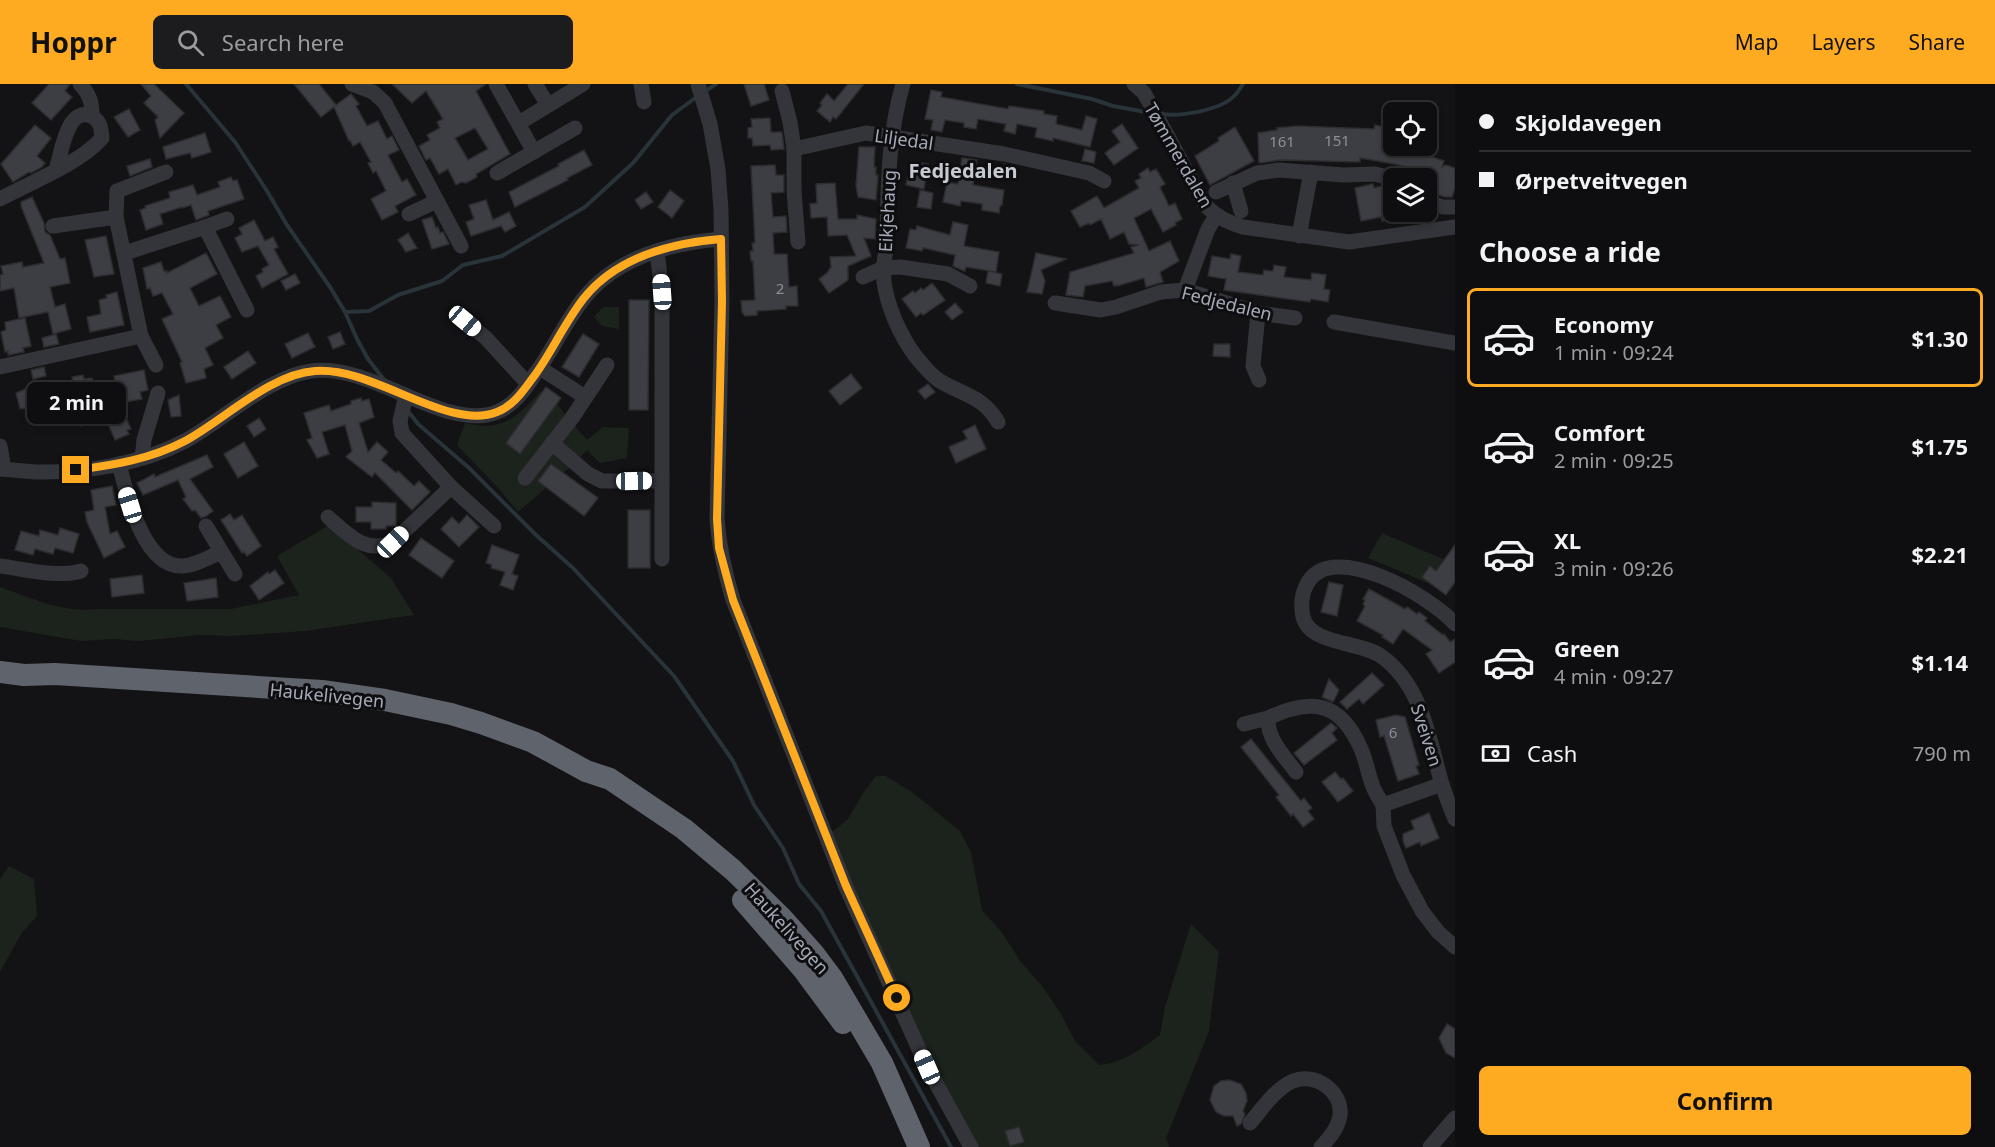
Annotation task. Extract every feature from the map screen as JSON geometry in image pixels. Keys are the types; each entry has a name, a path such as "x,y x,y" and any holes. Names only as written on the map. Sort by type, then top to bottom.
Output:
{"highway":[{"name":"Haukelivegen","path":"0,661 27,665 55,674"},
{"name":"Haukelivegen","path":"0,672 322,691 386,700 481,723 533,742 586,771 610,779 684,829 733,870 795,933 832,978 882,1063 919,1147"},
{"name":"Haukelivegen","path":"586,771 606,788 634,805 677,837 724,880 769,928 803,969 852,1037 912,1147"}],"street":[{"path":"80,84 92,102 92,116"},
{"path":"352,84 373,92 385,103 461,246"},
{"path":"496,84 534,152"},
{"path":"535,84 548,105"},
{"path":"519,123 583,84"},
{"path":"641,84 644,102"},
{"path":"698,84 707,112 718,169 722,210 717,519 719,548 733,600 846,886 927,1067 970,1147"},
{"name":"Eikjehaug","path":"903,84 891,137 887,187 887,241 883,268 884,287 906,341 921,363 938,380 980,401 991,410 998,422"},
{"name":"Tømmerdalen","path":"1134,84 1144,93 1195,188 1216,216 1243,227 1349,242 1455,227"},
{"path":"782,91 794,149 794,192 798,242"},
{"path":"0,199 56,170 93,148 102,138 100,124 92,116 80,115 67,128 56,170"},
{"path":"497,173 576,128"},
{"name":"Liljedal","path":"794,149 866,134 1036,160 1089,173 1104,182"},
{"path":"156,365 141,336 116,217 117,190 166,171"},
{"name":"Tømmerdalen","path":"1216,192 1233,183 1267,171 1383,176"},
{"path":"1299,236 1311,172"},
{"name":"Tømmerdalen","path":"1233,183 1241,211"},
{"path":"409,214 437,201"},
{"path":"1437,206 1455,207"},
{"path":"1185,290 1208,229 1216,216"},
{"path":"53,226 116,217"},
{"path":"125,253 227,219"},
{"path":"205,227 247,310"},
{"path":"0,446 2,469 38,472 119,464 142,458 185,441 276,383 294,375 328,370 348,373 454,412 477,416 497,412 514,402 528,384 584,298 591,291 630,261 696,241 721,239"},
{"path":"657,251 662,292 662,559"},
{"path":"863,277 883,268 926,269 948,274 970,286"},
{"name":"Fedjedalen","path":"1055,303 1101,310 1175,289 1185,290 1258,313 1295,318"},
{"path":"1258,313 1253,366 1259,380"},
{"path":"465,321 486,338 528,384"},
{"path":"1334,322 1455,343"},
{"path":"0,367 141,336"},
{"path":"525,478 607,365"},
{"path":"540,368 585,397"},
{"path":"142,458 144,440 158,393"},
{"path":"406,395 400,421 402,433 451,487 494,526"},
{"path":"552,443 588,474 602,481 662,481"},
{"path":"119,464 130,505 139,526 153,552 162,561 172,566 192,565 221,552"},
{"path":"328,517 350,537 369,546 387,545 393,542 451,487"},
{"path":"206,526 235,574"},
{"path":"0,566 65,574 81,571"},
{"name":"Sveiven","path":"1452,616 1385,578 1345,567 1332,567 1310,578 1303,593 1302,609 1308,629 1317,636 1357,645 1380,655 1396,670 1413,693 1425,721 1442,784 1455,819"},
{"path":"1244,724 1299,707 1329,708 1340,715 1352,730 1362,751 1372,786 1383,805 1384,826 1403,875 1422,911 1438,932 1455,947"},
{"path":"1268,718 1268,727 1273,740 1296,772"},
{"path":"1383,805 1442,784"},
{"path":"1250,1123 1275,1095 1290,1083 1306,1078 1318,1080 1332,1091 1340,1109 1340,1116 1333,1133 1321,1147"},
{"path":"1430,1147 1455,1118"}],"shaded area":[{"path":"603,307 619,307 619,329 602,326 594,317"},
{"path":"541,391 555,402 587,440 603,427 629,428 627,458 600,463 587,450 518,512 457,445 465,423 489,426 499,424 524,409"},
{"path":"329,525 391,578 414,615 305,631 230,636 200,635 139,641 114,639 81,641 0,627 0,587 48,604 85,610 231,609 299,595 277,556"},
{"path":"1382,533 1443,559 1428,583 1368,558"},
{"path":"876,776 886,776 912,792 960,831 971,852 982,910 1042,986 1061,1014 1075,1041 1099,1065 1124,1058 1160,1035 1165,1007 1191,924 1219,952 1209,1031 1166,1138 1169,1147 967,1147 828,835 848,819"},
{"path":"9,866 34,879 37,916 21,934 0,972 0,879"}],"building":[{"path":"49,84 70,84 65,91 72,97 51,120 32,103"},
{"path":"141,84 154,84 184,113 160,138 155,120 158,117 144,103 151,96"},
{"path":"294,84 319,84 336,105 351,94 359,104 356,106 367,126 378,121 387,139 392,136 399,150 388,155 402,182 407,179 416,195 395,206 398,212 382,220 371,199 386,191 376,171 373,173 368,163 371,162 360,142 353,146 349,141 334,107 321,117"},
{"path":"392,84 486,84 476,91 510,154 476,174 477,177 456,185 448,169 439,174 430,158 426,160 419,146 430,140 427,135 440,128 437,122 443,119 426,91 412,103","holes":["475,128 488,149 468,160 455,138"]},
{"path":"744,84 764,84 769,100 751,106"},
{"path":"848,84 864,84 836,119 833,117 830,122 817,111 822,105 820,103 827,94 834,101"},
{"path":"931,90 942,92 941,97 1008,109 1009,106 1044,111 1044,114 1057,116 1056,124 1082,130 1086,116 1097,119 1090,147 1053,138 1053,141 1035,137 1037,128 1017,124 1015,134 1004,131 1006,124 978,119 976,129 964,127 964,123 945,120 942,132 931,130 933,120 925,119"},
{"path":"129,109 140,130 128,137 114,117"},
{"path":"770,118 771,132 782,132 784,149 771,150 770,145 753,146 752,138 748,138 748,128 752,127 751,119"},
{"path":"1122,124 1138,148 1114,165 1105,153 1120,142 1112,131"},
{"path":"35,125 51,138 37,156 45,163 42,167 13,182 1,164"},
{"path":"1375,125 1383,127 1383,156 1430,156 1444,161 1442,167 1446,165 1455,168 1455,188 1452,197 1437,194 1437,168 1412,168 1360,158 1360,162 1280,160 1259,163 1258,133 1297,126 1374,129"},
{"path":"1235,127 1254,161 1210,185 1195,156 1219,141 1218,138"},
{"path":"205,133 211,152 192,158 190,153 166,159 163,147"},
{"path":"859,147 875,147 874,167 878,175 876,200 858,197 856,185"},
{"path":"1085,149 1096,152 1094,163 1082,161"},
{"path":"584,150 592,165 515,207 509,192"},
{"path":"962,158 977,160 973,185 1004,190 999,213 982,210 982,204 961,201 960,206 943,202 947,182 958,184"},
{"path":"150,159 152,167 130,176 127,166"},
{"path":"916,162 928,164 924,189 906,185 911,163 916,164"},
{"path":"1004,164 1017,167 1015,179 1002,177"},
{"path":"775,165 776,175 784,175 784,192 771,193 773,217 786,216 787,232 773,233 774,254 787,254 789,287 797,286 798,306 757,311 757,315 745,316 742,312 741,301 755,300 753,261 751,261 750,251 753,251 752,243 755,243 751,166"},
{"path":"1148,168 1150,172 1156,169 1165,184 1160,187 1169,206 1175,203 1182,219 1163,232 1151,209 1134,218 1149,251 1170,241 1179,261 1160,272 1163,282 1146,287 1144,278 1117,286 1114,286 1112,281 1085,286 1083,297 1066,295 1070,272 1134,253 1131,247 1139,245 1129,244 1124,232 1110,239 1101,219 1080,227 1071,211 1097,196 1104,208 1139,188 1135,181 1141,178 1139,174"},
{"path":"231,177 233,181 237,180 244,199 208,211 209,215 196,220 191,205 182,207 160,214 163,224 146,230 140,210 146,208 145,206 170,198 169,192 193,185 197,195 220,187 218,182"},
{"path":"835,183 838,219 857,219 857,215 876,219 875,239 864,238 871,256 848,266 848,280 829,293 819,279 831,267 830,257 856,256 847,235 828,236 827,217 811,218 810,204 817,203 816,184"},
{"path":"1373,184 1374,188 1383,186 1383,221 1381,217 1361,221 1355,188"},
{"path":"670,190 684,201 672,218 658,207"},
{"path":"920,190 933,193 931,209 917,207"},
{"path":"646,192 653,202 641,209 635,200"},
{"path":"32,197 44,223 45,232 50,235 60,259 65,258 70,283 50,287 55,307 65,304 71,329 53,334 48,312 19,318 14,288 0,291 0,275 3,274 1,266 22,262 23,267 44,263 21,206 21,202"},
{"path":"486,200 493,220 509,212 516,226 505,232 501,226 471,236 466,222 474,219 469,205"},
{"path":"432,217 436,228 438,227 440,233 443,232 449,244 432,249 422,220"},
{"path":"254,220 265,241 273,237 278,247 274,249 288,274 262,288 256,276 269,265 258,246 242,252 235,238 242,234 239,228"},
{"path":"953,222 968,225 964,246 999,252 996,272 966,267 965,271 953,266 955,255 923,248 922,251 906,248 910,229 916,230 917,226 950,235"},
{"path":"408,233 417,248 406,252 398,240"},
{"path":"106,236 114,274 94,277 85,240"},
{"path":"206,253 217,274 190,288 199,306 220,296 231,317 216,325 223,338 205,348 213,365 204,369 206,378 186,383 180,363 182,362 162,319 173,314 162,293 153,296 150,288 147,289 143,268 161,262 167,273"},
{"path":"1036,253 1066,259 1041,270 1045,281 1042,294 1027,292"},
{"path":"1231,254 1241,256 1238,272 1263,275 1264,270 1273,271 1274,265 1286,267 1284,277 1311,280 1312,273 1326,275 1324,289 1330,290 1328,302 1311,299 1310,302 1224,290 1226,279 1208,276 1212,256 1230,259"},
{"path":"988,271 1002,274 1000,286 986,283"},
{"path":"295,274 300,283 286,290 281,281"},
{"path":"931,284 945,300 923,315 921,313 916,317 902,299 913,291 915,293 921,288 923,290"},
{"path":"117,292 124,325 90,332 87,317 101,314 99,300"},
{"path":"629,300 649,300 648,410 629,410"},
{"path":"955,303 963,312 952,320 945,312"},
{"path":"25,318 31,346 23,348 24,352 8,355 8,351 5,352 1,332 6,330 5,322"},
{"path":"340,332 345,344 333,349 328,337"},
{"path":"308,333 315,347 292,358 285,344"},
{"path":"56,334 59,344 44,347 42,338"},
{"path":"583,334 599,344 579,377 562,367"},
{"path":"1214,344 1230,344 1230,357 1213,356"},
{"path":"248,351 256,363 232,379 224,367"},
{"path":"44,367 46,376 33,379 31,370"},
{"path":"144,370 148,390 140,392 142,399 86,409 91,421 81,426 75,411 55,414 52,399 68,396 65,383 73,382 72,377 83,375 84,379 92,378 95,391 116,387 114,376"},
{"path":"851,374 862,388 840,405 829,391"},
{"path":"40,383 46,409 27,413 26,408 20,409 16,393 30,387 29,385"},
{"path":"928,384 935,392 925,399 918,391"},
{"path":"546,387 561,398 520,454 506,443"},
{"path":"179,395 181,416 171,417 168,400"},
{"path":"361,398 362,401 369,399 374,417 359,423 368,452 377,442 388,452 381,460 396,473 398,471 414,486 419,481 430,492 412,510 375,473 372,477 346,457 352,451 345,425 322,432 329,454 317,458 307,440 312,438 304,413 329,405 331,411"},
{"path":"126,418 131,429 127,430 129,434 115,440 109,426"},
{"path":"259,418 266,429 254,437 247,426"},
{"path":"975,425 986,449 956,463 949,447 967,439 963,431"},
{"path":"244,442 258,466 238,478 224,454"},
{"path":"207,455 213,467 190,479 213,511 206,516 201,518 195,510 192,511 183,499 186,497 178,480 143,495 137,483 154,474 155,477"},
{"path":"551,464 598,498 584,516 538,481"},
{"path":"112,486 116,505 105,507 110,534 117,531 125,547 104,558 87,522 85,512 94,510 91,490"},
{"path":"372,502 396,503 396,526 371,529 371,522 356,522 356,507 372,507"},
{"path":"628,510 650,510 650,568 628,568"},
{"path":"230,514 234,520 242,515 261,546 247,556 244,552 242,553 221,520"},
{"path":"467,515 479,527 459,547 441,529 452,517 459,524"},
{"path":"60,528 79,534 73,553 55,548 53,554 35,549 33,555 15,550 21,531 39,536 40,530 58,535"},
{"path":"421,538 454,561 442,578 409,555"},
{"path":"492,545 519,555 512,574 518,576 513,590 500,585 505,572 491,568 492,565 486,563"},
{"path":"1455,545 1455,582 1446,595 1422,577 1430,566 1436,571"},
{"path":"275,570 284,583 259,600 250,586 268,572 269,574"},
{"path":"142,575 144,593 112,597 110,579"},
{"path":"216,578 218,597 187,601 184,583"},
{"path":"1329,582 1343,585 1337,616 1321,612"},
{"path":"1369,589 1405,609 1407,607 1417,614 1419,612 1427,618 1425,621 1444,634 1450,642 1455,639 1455,662 1439,673 1426,654 1432,650 1403,629 1393,644 1382,637 1383,635 1357,621 1365,606 1363,599"},
{"path":"1372,673 1384,685 1363,704 1359,699 1347,709 1340,702"},
{"path":"1329,679 1339,690 1333,702 1322,697"},
{"path":"1396,715 1405,717 1419,765 1416,766 1419,774 1398,781 1384,736 1380,737 1376,720"},
{"path":"1331,723 1337,728 1332,733 1337,740 1304,765 1294,753"},
{"path":"1251,739 1301,801 1304,798 1312,808 1308,811 1314,819 1303,827 1276,797 1279,795 1241,747"},
{"path":"1335,772 1353,791 1338,802 1322,782"},
{"path":"1429,813 1439,838 1421,846 1420,842 1406,848 1403,834 1414,829 1411,821"},
{"path":"1447,1024 1455,1029 1455,1058 1446,1053 1439,1038"},
{"path":"1229,1080 1241,1084 1246,1093 1247,1101 1243,1111 1245,1114 1241,1124 1237,1126 1233,1116 1224,1116 1216,1112 1210,1100 1214,1086 1221,1081"},
{"path":"1019,1127 1024,1142 1010,1146 1005,1131"}],"waterway":[{"path":"186,84 235,142 287,225 330,287 368,359 385,381"},
{"path":"704,92 716,84"},
{"path":"1017,84 1151,113"},
{"path":"1161,114 1189,113 1210,109 1228,101 1243,84"},
{"path":"345,312 369,311 398,295 442,281 463,265 502,256 585,207 633,163 672,115 698,96"},
{"path":"408,411 418,424 468,467 536,535 573,568 674,676 733,761 754,805 783,848 799,884 821,911 951,1147"}],"district":[{"name":"Fedjedalen","path":"963,170"}],"route":[{"path":"76,470 142,458 185,441 276,383 294,375 312,371 328,370 369,379 432,405 466,415 488,415 497,412 514,402 521,394 584,298 600,283 630,261 649,253 674,245 721,239 722,301 717,519 720,551 733,600 846,886 897,998"}]}
